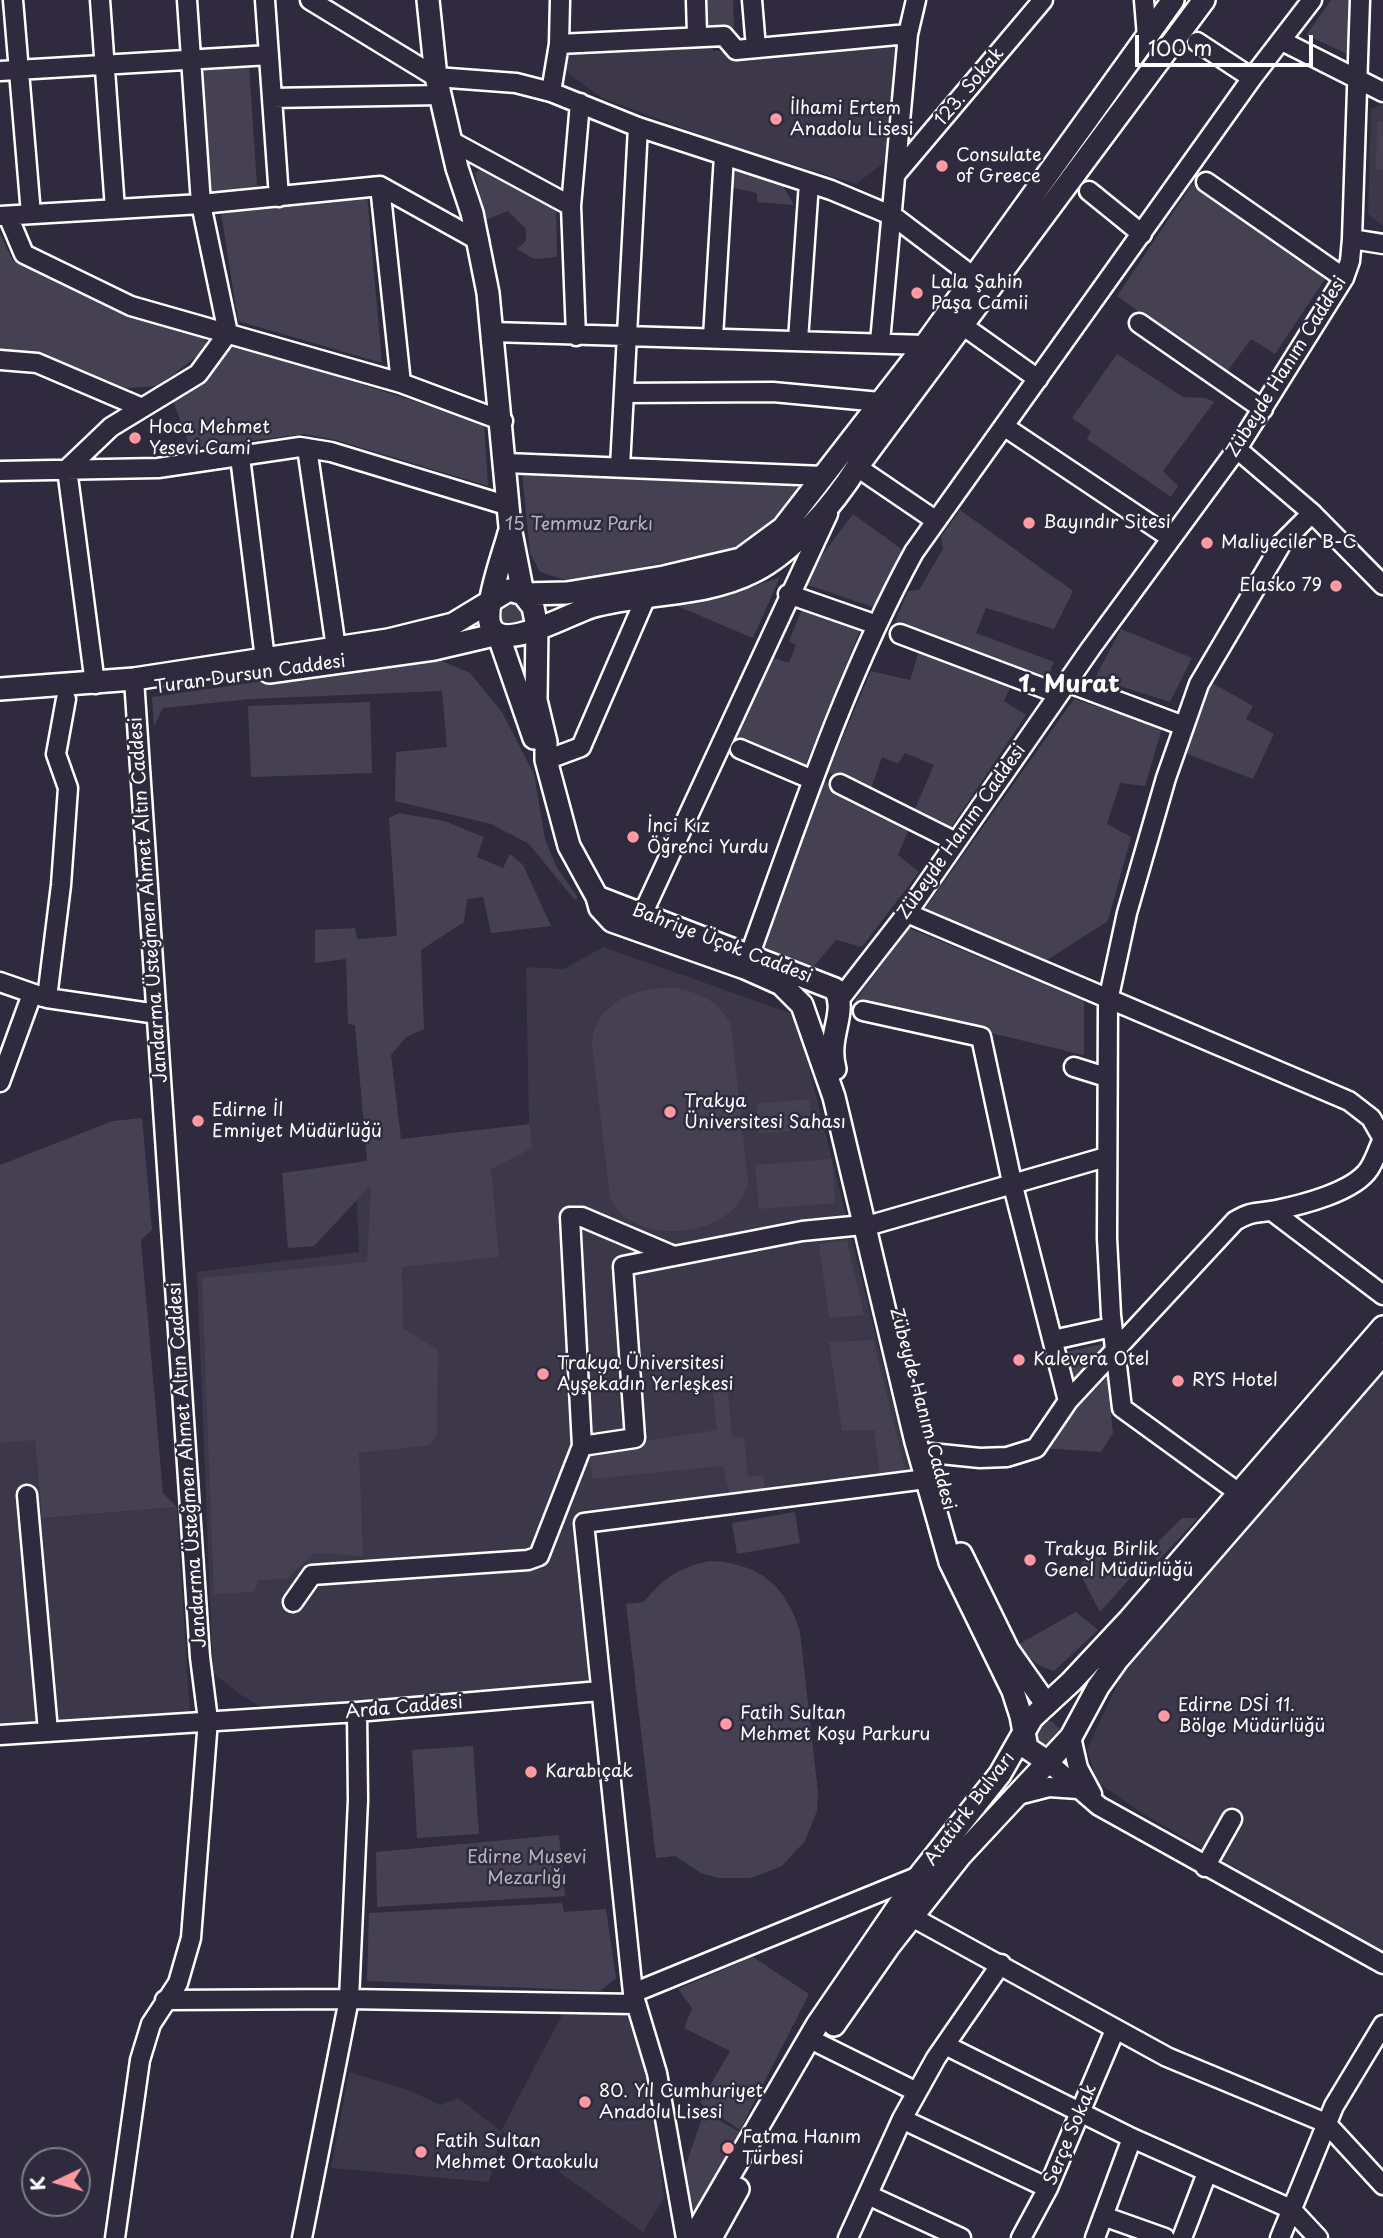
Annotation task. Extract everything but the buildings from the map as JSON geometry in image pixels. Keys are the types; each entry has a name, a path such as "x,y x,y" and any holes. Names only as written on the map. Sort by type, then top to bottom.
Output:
{"main road":[{"path":"428,0 438,86 479,241 503,421 510,517 523,594 533,607 537,627"},
{"path":"491,601 502,592 567,593 650,579 741,559 783,528 975,278 1173,0"},
{"path":"510,517 491,601 489,623 498,634 514,638 593,607 723,583 771,562 834,502 857,467 1204,0"},
{"name":"Turan Dursun Caddesi","path":"0,704 66,699 265,659 388,640 453,624 491,601"},
{"name":"Bahriye Üçok Caddesi","path":"537,627 537,700 546,743 546,760"},
{"name":"Turan Dursun Caddesi","path":"0,690 95,684 134,685 434,649 498,634"},
{"name":"Bahriye Üçok Caddesi","path":"498,634 532,735 546,760 569,846 597,897 600,908 612,921 835,989 840,999"},
{"name":"Bahriye Üçok Caddesi","path":"597,897 747,961 781,984 803,1005 809,1019"},
{"name":"Zübeyde Hanım Caddesi","path":"840,999 831,1038 832,1058 926,1479 950,1562 1013,1691 1024,1734"},
{"path":"809,1019 824,1023 836,1021"},
{"name":"Zübeyde Hanım Caddesi","path":"809,1019 834,1097 962,1554 1007,1650 1046,1704"},
{"name":"Atatürk Bulvarı","path":"693,2238 817,2025 919,1876 1000,1774 1032,1718 1071,1682 1129,1620 1383,1327"},
{"name":"Atatürk Bulvarı","path":"711,2238 820,2044 912,1917 1014,1796 1071,1737 1098,1687 1118,1659 1383,1354"},
{"path":"1046,1704 1057,1708 1067,1719 1071,1737"},
{"path":"1024,1734 1027,1748 1048,1762"}],"street":[{"path":"13,0 32,214"},
{"path":"100,0 115,209"},
{"path":"67,469 111,426 198,374 228,333 201,204 187,0"},
{"path":"265,0 279,197"},
{"path":"310,0 438,86"},
{"path":"551,92 559,44 560,0"},
{"path":"696,0 697,35"},
{"path":"752,0 756,48"},
{"path":"880,342 908,34 916,0"},
{"name":"123. Sokak","path":"896,174 1043,0"},
{"path":"1143,0 1146,37"},
{"path":"747,961 813,780 877,625 914,552 1006,427 1252,78 1312,0"},
{"name":"Zübeyde Hanım Caddesi","path":"840,999 906,913 1237,449 1344,278 1350,261 1352,239 1360,0"},
{"path":"559,44 697,35 724,36 736,50 908,34"},
{"path":"1282,41 1383,92"},
{"path":"1197,42 1252,78"},
{"path":"0,71 269,55"},
{"path":"272,98 516,83 551,92 638,127 809,183 893,216 975,278"},
{"path":"576,336 571,206 580,103"},
{"path":"620,467 638,127"},
{"path":"451,141 571,206"},
{"path":"713,337 724,155"},
{"path":"1206,182 1344,278"},
{"path":"798,340 809,183"},
{"path":"380,186 401,383"},
{"path":"479,241 380,186 201,204 4,216 24,254 131,306 401,383 503,421"},
{"path":"1089,191 1142,234"},
{"path":"1352,239 1383,244"},
{"path":"1139,323 1263,408"},
{"path":"962,325 1038,379"},
{"path":"492,332 925,345"},
{"path":"0,360 37,363 140,407"},
{"path":"624,393 773,392 880,402"},
{"path":"1006,427 1171,538"},
{"path":"0,471 158,468 307,448 510,517"},
{"path":"307,448 336,648"},
{"path":"1237,449 1312,513 1383,585"},
{"path":"240,457 265,659"},
{"path":"506,463 823,476"},
{"path":"857,467 935,520"},
{"path":"67,469 95,684"},
{"path":"642,915 788,594 834,502"},
{"path":"1240,1493 1122,1408 1112,1327 1106,1157 1108,1001 1126,913 1166,778 1199,684 1282,543 1312,513"},
{"path":"788,594 877,625"},
{"path":"546,760 582,747 646,597"},
{"path":"900,634 1184,726"},
{"name":"Jandarma Üsteğmen Ahmet Altın Caddesi","path":"116,2238 140,2060 151,2024 178,1983 191,1938 208,1720 200,1657 134,685"},
{"path":"0,1082 39,996 61,885 68,788 57,754 66,699"},
{"path":"740,749 813,780"},
{"path":"840,784 956,842"},
{"path":"906,913 1349,1101 1371,1118 1383,1139 1368,1171 1345,1188 1315,1200 1272,1211 1252,1211 1234,1221 1068,1401 1036,1448 1007,1457 932,1452"},
{"path":"0,982 39,996 157,1014"},
{"path":"863,1011 981,1037 1012,1182 1068,1401"},
{"path":"1074,1067 1105,1077"},
{"path":"582,1446 635,1438 623,1266 802,1231 869,1224 1106,1157"},
{"path":"1272,1211 1383,1295"},
{"path":"293,1602 313,1575 528,1560 539,1556 582,1446 570,1217 582,1217 674,1256"},
{"path":"1054,1340 1112,1327"},
{"path":"685,2238 657,2073 634,1998 584,1523 926,1479"},
{"path":"27,1495 48,1731"},
{"name":"Arda Caddesi","path":"0,1735 357,1712 600,1691"},
{"path":"302,2238 349,1999 358,1800 357,1712"},
{"path":"1071,1737 1078,1768 1099,1806"},
{"path":"1048,1762 1099,1806 1383,1964"},
{"path":"1014,1796 1049,1787 1078,1789"},
{"path":"1205,1867 1233,1819"},
{"path":"165,2000 634,1998 919,1876"},
{"path":"912,1917 1167,2057 1326,2123 1383,2185"},
{"path":"848,2238 917,2092 945,2045 1001,1964"},
{"path":"1280,2238 1326,2123 1378,2050 1383,2025"},
{"name":"Serçe Sokak","path":"1021,2238 1048,2188 1115,2030"},
{"path":"820,2044 917,2092"},
{"path":"945,2045 1081,2114 1291,2209 1318,2238"},
{"path":"902,2119 1048,2188"},
{"path":"1096,2238 1132,2138"},
{"path":"1182,2238 1207,2173"},
{"path":"868,2195 961,2238"},
{"path":"1103,2216 1165,2238"}],"shaded area":[{"name":"İlhami Ertem Anadolu Lisesi","path":"895,42 899,78 889,159 856,184 715,140 602,98 558,66 562,50 712,43 713,51 726,51"},
{"path":"1383,104 1383,226 1368,214 1371,109"},
{"name":"Trakya Üniversitesi Ayşekadın Yerleşkesi","path":"603,947 796,1015 911,1477 578,1519 588,1683 268,1711 241,1695 213,1673 197,1272 359,1252 355,1163 529,1124 526,967 564,969"},
{"path":"1383,1367 1383,1954 1142,1813 1097,1782 1087,1749 1131,1655"},
{"path":"35,1439 42,1518 177,1507 191,1732 0,1744 0,1443"},
{"name":"80. Yıl Cumhuriyet Anadolu Lisesi","path":"626,2014 650,2073 664,2198 643,2232 502,2131 489,2182 331,2168 349,2072 408,2090 441,2105 458,2098 501,2131 562,2015"}],"green space":[{"path":"702,0 733,0 734,28 702,27"},
{"path":"1331,0 1352,0 1350,55 1306,35"},
{"path":"249,66 257,186 206,196 198,68"},
{"path":"1377,122 1383,122 1383,170 1376,170"},
{"path":"492,162 556,205 557,257 534,259 517,249 526,241 526,229 508,211 486,220 475,173"},
{"path":"733,170 783,186 794,205 757,202 757,193 730,187"},
{"path":"1192,184 1327,276 1275,354 1251,339 1226,373 1117,296"},
{"path":"367,195 382,363 238,321 221,213"},
{"path":"0,234 13,261 133,313 201,334 209,347 158,386 126,388 38,352 0,350"},
{"path":"230,343 484,423 488,486 336,440 304,434 190,448 172,398"},
{"path":"1117,354 1183,397 1206,398 1214,402 1163,471 1178,486 1171,497 1087,439 1091,431 1072,418"},
{"name":"15 Temmuz Parkı","path":"522,472 794,485 800,491 745,547 569,581 540,572 530,553"},
{"path":"960,510 1073,591 1054,629 986,608 976,633 1054,662 1047,679 895,622 908,591 919,590 943,549 941,537"},
{"path":"853,514 904,551 876,608 808,585 810,571"},
{"path":"780,577 753,638 670,603 730,595"},
{"path":"514,601 523,605 527,614 523,623 514,627 505,623 501,614 505,605"},
{"path":"793,605 774,658 789,663 796,645 789,641 802,609 861,628 805,766 733,735"},
{"path":"1121,629 1192,658 1170,702 1095,678"},
{"path":"920,648 1012,683 1004,701 1026,715 948,832 914,811 934,765 905,753 898,764 882,757 869,794 828,772 871,671 910,680"},
{"path":"432,657 470,673 502,712 534,774 545,839 556,866 578,898 574,899 529,844 491,824 395,801 396,752 447,747 442,691 250,699 163,708 154,726 152,697"},
{"path":"1207,680 1253,706 1246,719 1274,734 1253,779 1179,751"},
{"path":"1074,699 1162,728 1145,786 1120,783 1107,824 1131,837 1108,921 1047,960 924,910"},
{"path":"370,702 372,773 251,777 248,706"},
{"path":"823,781 911,824 898,855 919,872 862,947 836,940 814,966 759,947"},
{"path":"399,813 444,821 484,837 477,857 503,868 510,854 523,865 551,926 491,933 483,897 467,899 464,922 421,950 424,1029 406,1037 391,1055 401,1139 530,1124 532,1148 491,1169 499,1257 402,1267 403,1328 438,1350 437,1434 430,1445 359,1453 363,1556 315,1553 286,1579 258,1580 254,1592 214,1594 202,1278 367,1262 371,1185 314,1246 288,1248 282,1173 367,1161 355,1025 348,1024 346,959 315,963 315,930 355,928 357,939 397,936 389,818"},
{"path":"909,928 1084,1001 1084,1055 855,1001"},
{"name":"Trakya Üniversitesi Sahası","path":"677,988 715,1004 731,1025 748,1182 740,1201 726,1215 706,1225 684,1231 662,1231 640,1225 622,1215 610,1198 592,1043 595,1028 610,1006 649,989"},
{"path":"809,1099 812,1129 759,1133 756,1104"},
{"path":"142,1118 152,1230 141,1240 163,1493 177,1507 42,1518 35,1440 0,1443 0,1165 113,1121"},
{"path":"832,1159 835,1203 759,1209 755,1165"},
{"path":"847,1240 864,1315 829,1318 819,1244"},
{"path":"873,1340 906,1473 880,1476 874,1430 842,1431 829,1342"},
{"path":"1107,1343 1074,1380 1066,1352"},
{"path":"1107,1377 1113,1433 1101,1452 1040,1448"},
{"path":"713,1392 728,1392 732,1437 744,1438 748,1477 763,1475 766,1492 730,1496 723,1466 592,1479 589,1450 717,1430"},
{"path":"795,1512 800,1543 737,1554 732,1523"},
{"path":"1182,1518 1198,1518 1157,1562 1153,1547"},
{"path":"1096,1549 1113,1573 1120,1569 1130,1578 1100,1612 1077,1568"},
{"name":"Fatih Sultan Mehmet Koşu Parkuru","path":"712,1561 744,1567 769,1580 787,1602 800,1632 818,1792 817,1811 805,1841 782,1866 751,1878 718,1878 701,1873 675,1856 656,1858 626,1604 644,1602 658,1586 674,1574"},
{"path":"1076,1612 1098,1630 1054,1671 1034,1661 1019,1644"},
{"path":"1052,1721 1062,1732 1046,1749 1034,1740 1035,1729 1041,1722"},
{"path":"473,1746 479,1834 417,1838 412,1750"},
{"name":"Edirne Musevi Mezarlığı","path":"559,1835 565,1896 377,1907 376,1852"},
{"path":"562,1903 564,1912 606,1909 616,1978 600,1991 367,1981 369,1913"},
{"path":"753,1957 809,1994 740,2130 700,2103 730,2051 684,2028 692,2008 678,1989"},
{"path":"704,2112 740,2132 692,2222 681,2179"}],"place":[{"name":"İlhami Ertem Anadolu Lisesi","path":"776,119"},
{"name":"Consulate of Greece","path":"942,166"},
{"name":"Lala Şahin Paşa Camii","path":"917,293"},
{"name":"Hoca Mehmet Yesevi Cami","path":"135,438"},
{"name":"Bayındır Sitesi","path":"1029,523"},
{"name":"Maliyeciler B-C","path":"1207,543"},
{"name":"Elasko 79","path":"1336,586"},
{"name":"İnci Kız Öğrenci Yurdu","path":"633,837"},
{"name":"Trakya Üniversitesi Sahası","path":"670,1112"},
{"name":"Edirne İl Emniyet Müdürlüğü","path":"198,1121"},
{"name":"Kalevera Otel","path":"1019,1360"},
{"name":"Trakya Üniversitesi Ayşekadın Yerleşkesi","path":"543,1374"},
{"name":"RYS Hotel","path":"1178,1381"},
{"name":"Trakya Birlik Genel Müdürlüğü","path":"1030,1560"},
{"name":"Edirne DSİ 11. Bölge Müdürlüğü","path":"1164,1716"},
{"name":"Fatih Sultan Mehmet Koşu Parkuru","path":"726,1724"},
{"name":"Karabıçak","path":"531,1772"},
{"name":"80. Yıl Cumhuriyet Anadolu Lisesi","path":"585,2102"},
{"name":"Fatma Hanım Türbesi","path":"728,2148"},
{"name":"Fatih Sultan Mehmet Ortaokulu","path":"421,2152"}],"district":[{"name":"1. Murat","path":"1069,685"}]}
